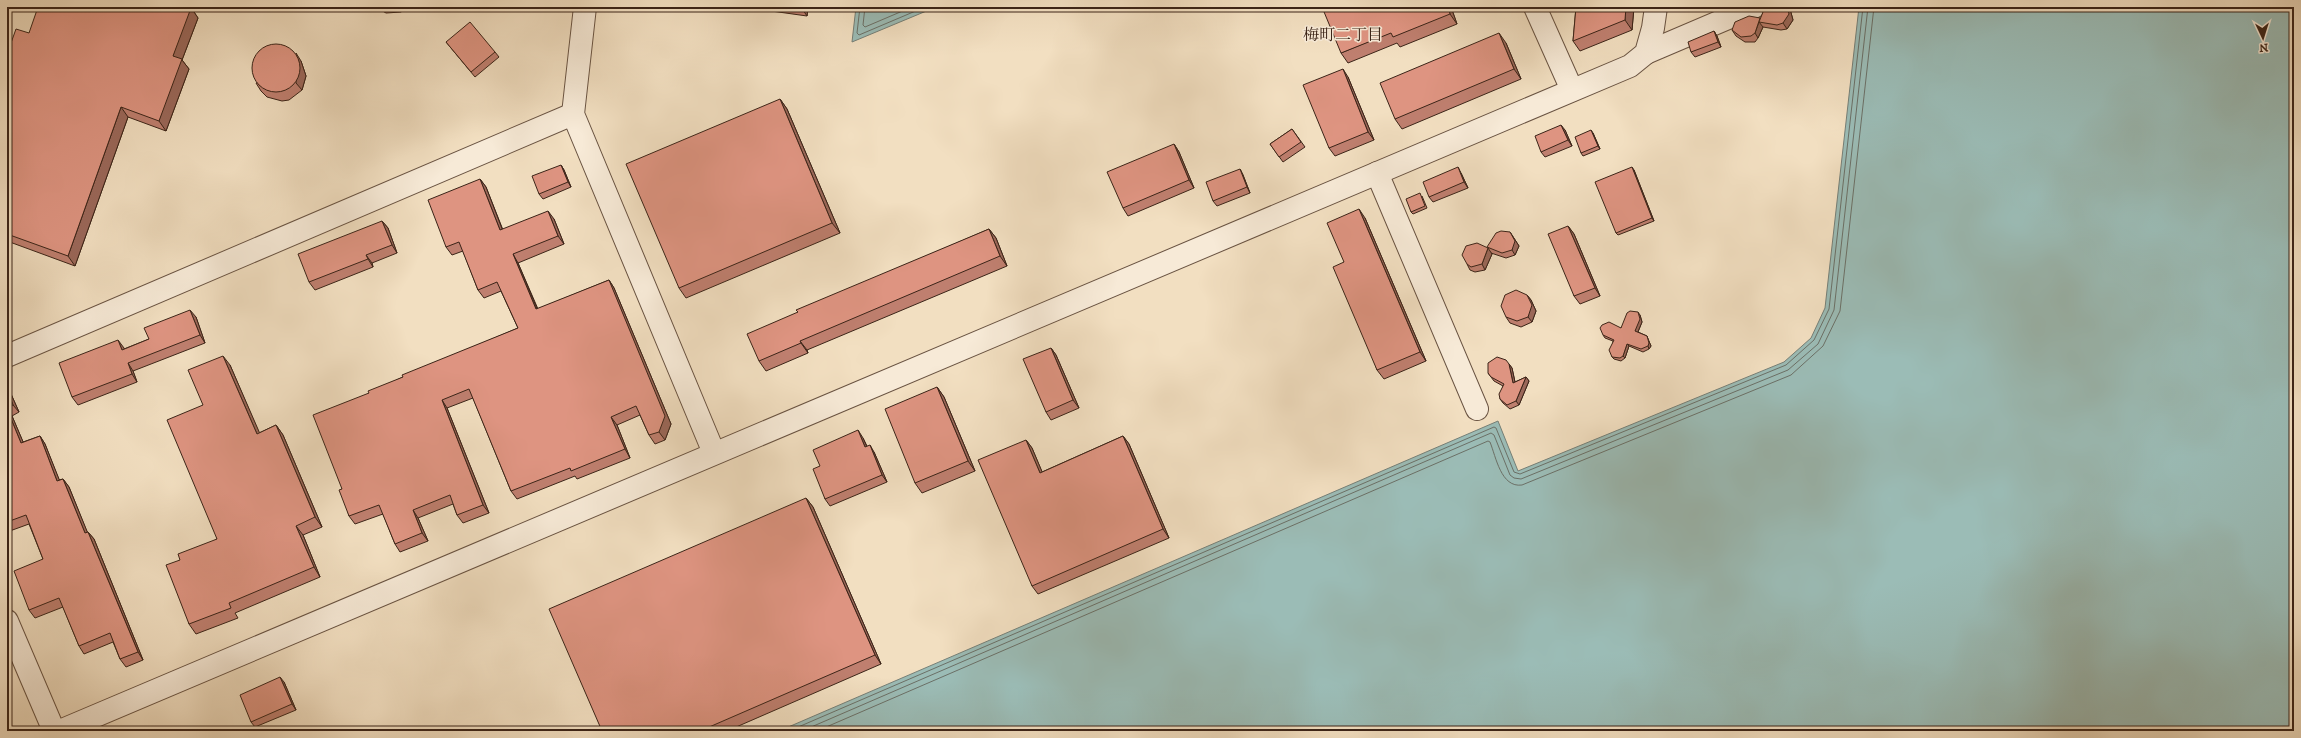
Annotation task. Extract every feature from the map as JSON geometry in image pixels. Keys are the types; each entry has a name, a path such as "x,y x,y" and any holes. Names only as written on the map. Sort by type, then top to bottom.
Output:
{"street":[{"path":"585,7 573,114 714,453"},
{"path":"1535,7 1572,90"},
{"path":"1646,53 1654,28 1656,7"},
{"path":"60,731 1630,66 1646,53 1754,7"},
{"path":"7,356 573,114"},
{"path":"1377,173 1477,409"},
{"path":"7,621 54,731"}],"water":[{"path":"856,7 936,7 852,42"},
{"path":"1859,7 2294,7 2294,731 779,731 1498,421 1518,471 1784,362 1811,338 1825,308"}],"building":[{"path":"38,7 191,8 173,56 182,59 159,121 121,107 68,256 7,234 7,94 11,82 7,80 7,54 16,29 29,33"},
{"path":"1322,7 1448,7 1450,14 1393,37 1391,33 1341,53"},
{"path":"1576,7 1626,7 1625,20 1573,41"},
{"path":"1765,7 1787,7 1789,14 1783,23 1777,25 1759,22"},
{"path":"1749,16 1760,18 1755,33 1751,36 1741,37 1732,30 1735,22"},
{"path":"470,22 495,52 471,72 446,42"},
{"path":"1714,31 1718,42 1691,52 1688,42"},
{"path":"1499,33 1514,69 1395,119 1380,83"},
{"path":"271,44 281,44 293,51 300,63 300,73 293,85 281,92 271,92 263,88 256,81 252,73 252,63 256,55 263,48"},
{"path":"1343,69 1368,132 1329,148 1303,85"},
{"path":"780,99 832,223 679,288 626,164"},
{"path":"1561,125 1568,140 1541,152 1535,136"},
{"path":"1292,129 1301,142 1279,157 1270,144"},
{"path":"1591,130 1598,146 1581,153 1575,137"},
{"path":"1174,144 1189,180 1123,208 1107,172"},
{"path":"561,165 568,182 539,194 532,176"},
{"path":"1458,167 1464,182 1429,197 1423,182"},
{"path":"1632,167 1652,218 1616,233 1595,182"},
{"path":"1240,169 1247,187 1213,201 1206,182"},
{"path":"480,179 500,230 548,211 558,236 513,254 536,309 609,280 665,416 659,432 649,435 636,406 611,417 625,449 571,471 570,468 511,491 469,389 442,400 483,505 457,515 450,495 413,510 422,533 395,544 379,505 349,516 339,490 342,489 313,415 369,393 368,391 403,377 402,375 518,328 497,282 478,290 459,242 446,247 428,200"},
{"path":"1420,193 1425,206 1411,212 1406,199"},
{"path":"1359,209 1420,352 1377,370 1333,267 1344,262 1327,223"},
{"path":"382,221 392,245 366,255 368,259 309,282 298,254"},
{"path":"1568,226 1595,288 1574,296 1548,234"},
{"path":"989,229 1000,256 800,341 801,343 759,361 747,334 798,312 796,310"},
{"path":"1501,231 1510,232 1515,241 1512,250 1502,253 1487,247 1496,233"},
{"path":"1477,243 1488,248 1482,264 1471,267 1467,264 1462,255 1466,246"},
{"path":"1516,290 1527,295 1532,305 1528,317 1517,321 1506,317 1501,306 1505,295"},
{"path":"190,310 200,335 128,363 132,374 72,397 59,363 118,340 122,350 149,339 144,328"},
{"path":"1630,311 1638,312 1640,319 1635,331 1647,336 1649,343 1648,346 1641,349 1627,344 1623,356 1620,358 1612,357 1609,350 1614,340 1603,335 1600,328 1602,325 1609,322 1621,328 1627,313"},
{"path":"1051,348 1073,400 1046,412 1023,359"},
{"path":"223,356 257,434 276,425 315,517 296,526 314,567 229,603 231,608 189,624 166,565 180,560 178,554 217,539 167,420 203,405 188,370"},
{"path":"1497,357 1506,360 1509,364 1513,383 1526,377 1516,401 1507,405 1500,399 1499,394 1504,384 1491,377 1488,373 1488,363"},
{"path":"937,387 968,461 915,483 885,409"},
{"path":"7,390 13,405 7,407"},
{"path":"7,409 21,443 40,436 57,481 63,479 85,533 88,532 138,652 120,659 110,633 79,646 59,598 29,610 14,571 43,559 26,515 7,522"},
{"path":"858,430 865,447 870,445 882,475 825,499 813,469 820,466 813,450"},
{"path":"1123,436 1163,529 1032,586 978,460 1026,440 1040,473"},
{"path":"806,498 875,655 700,731 602,731 549,609"},
{"path":"280,677 292,704 251,722 240,695"}],"district":[{"name":"梅町二丁目","path":"1343,35"}]}
